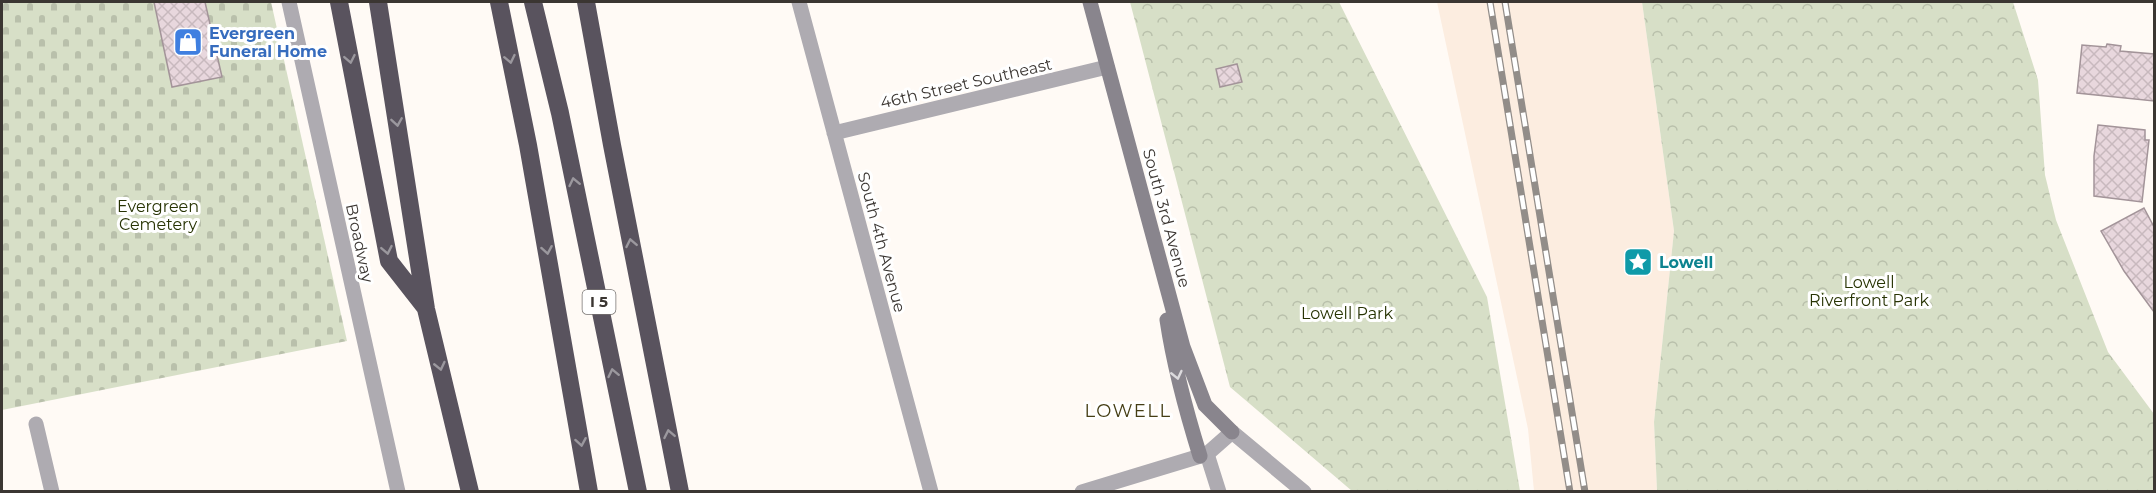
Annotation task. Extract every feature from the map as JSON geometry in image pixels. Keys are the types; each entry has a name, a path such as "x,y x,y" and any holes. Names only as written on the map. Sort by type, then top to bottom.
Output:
{"highway":[{"path":"339,2 389,261 426,309"},
{"path":"378,2 426,309 470,492"},
{"path":"499,2 528,145 589,492"},
{"path":"533,2 560,113"},
{"name":"I 5","path":"543,2 560,113 638,492"},
{"path":"586,2 680,492"},
{"path":"598,2 612,145"}],"main road":[{"name":"South 3rd Avenue","path":"1090,2 1183,347 1204,405 1232,432"},
{"path":"1158,255 1172,353 1184,408 1204,455"}],"street":[{"name":"Broadway","path":"289,2 398,492"},
{"name":"South 4th Avenue","path":"799,2 931,492"},
{"name":"46th Street Southeast","path":"834,133 1107,68"},
{"path":"36,424 52,492"},
{"path":"1082,492 1204,455 1232,432 1304,492"},
{"path":"1204,455 1219,492"}],"shaded area":[{"path":"1437,2 1642,2 1674,231 1654,422 1657,491 1534,491 1528,429"}],"green space":[{"name":"Evergreen Cemetery","path":"2,2 271,2 347,341 2,410"},
{"name":"Lowell Park","path":"1130,2 1339,2 1487,297 1520,491 1352,491 1230,387"},
{"name":"Lowell Riverfront Park","path":"1642,2 2013,2 2038,80 2045,175 2056,220 2108,352 2154,414 2154,491 1657,491 1654,422 1674,231"}],"building":[{"name":"Evergreen Funeral Home","path":"154,2 205,2 222,77 172,87"},
{"path":"2107,44 2121,46 2120,51 2154,54 2154,101 2077,93 2082,45 2106,47"},
{"path":"1237,64 1242,82 1220,87 1216,69"},
{"path":"2098,125 2145,130 2145,140 2149,140 2142,202 2094,196 2094,156"},
{"path":"2144,208 2154,227 2154,312 2124,271 2101,231"}],"railway":[{"path":"1490,2 1570,492"},
{"path":"1505,2 1585,492"}],"place":[{"name":"Evergreen Funeral Home","path":"188,42"},
{"name":"Lowell","path":"1638,262"}],"district":[{"name":"LOWELL","path":"1128,411"}]}
